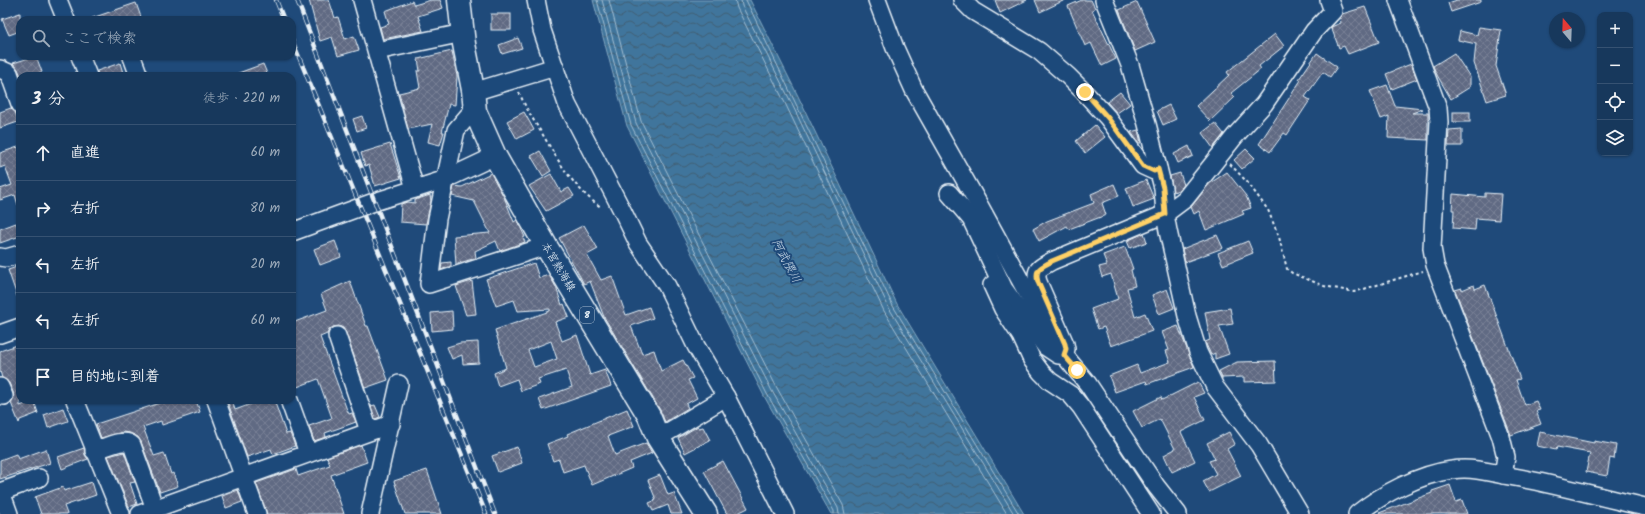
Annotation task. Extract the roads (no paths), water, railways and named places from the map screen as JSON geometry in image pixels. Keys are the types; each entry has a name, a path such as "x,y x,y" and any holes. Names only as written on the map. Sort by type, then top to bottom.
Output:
{"main road":[{"name":"本宮熱海線","path":"459,0 474,102 495,156 546,246 648,416 658,438 706,514"}],"street":[{"path":"58,0 64,16"},
{"path":"362,0 415,189"},
{"path":"536,0 542,30 567,104 638,243 666,286 696,346 726,397 785,514"},
{"path":"877,0 895,48 914,90 1024,287 1064,355 1088,384 1156,486 1178,514"},
{"path":"962,0 973,11 1039,51 1085,92 1108,118 1143,166 1154,171 1158,169"},
{"path":"1104,0 1130,65 1158,169 1163,188 1165,214 1188,316 1198,352 1215,387 1259,445 1300,514"},
{"path":"1398,0 1438,108 1439,122 1432,248 1435,267 1501,437 1506,457 1503,475"},
{"path":"1064,355 1066,349 1065,344 1038,282 1036,275 1039,269 1052,261 1165,214 1185,199 1220,155 1264,104 1314,31 1335,4"},
{"path":"377,51 463,33"},
{"path":"82,60 86,72"},
{"path":"133,60 138,72"},
{"path":"546,246 429,284 437,219 456,130 468,116 474,102 514,79 555,67"},
{"path":"0,69 9,73 16,93"},
{"path":"296,231 374,202 446,179 495,156"},
{"path":"949,193 971,220 1004,289 1046,348 1058,355 1064,355"},
{"path":"0,257 6,258 16,255"},
{"path":"994,269 992,284 1003,309 1021,336 1032,360 1046,376 1071,395 1081,407 1151,514"},
{"path":"0,334 16,328"},
{"path":"336,336 369,432"},
{"path":"370,514 399,384"},
{"path":"658,438 726,397"},
{"path":"76,404 94,451 121,514"},
{"path":"217,404 257,514"},
{"path":"290,404 308,453"},
{"path":"94,451 124,442 132,445 147,512 390,424"},
{"path":"1357,514 1381,496 1413,482 1452,470 1478,470 1645,507"},
{"path":"9,514 1,492 39,478"}],"water":[{"name":"阿武隈川","path":"593,0 750,0 798,96 897,304 1024,514 831,514 764,396 627,126"}],"railway":[{"path":"276,0 282,16"},
{"path":"297,0 495,514"},
{"path":"296,50 486,514"}]}
